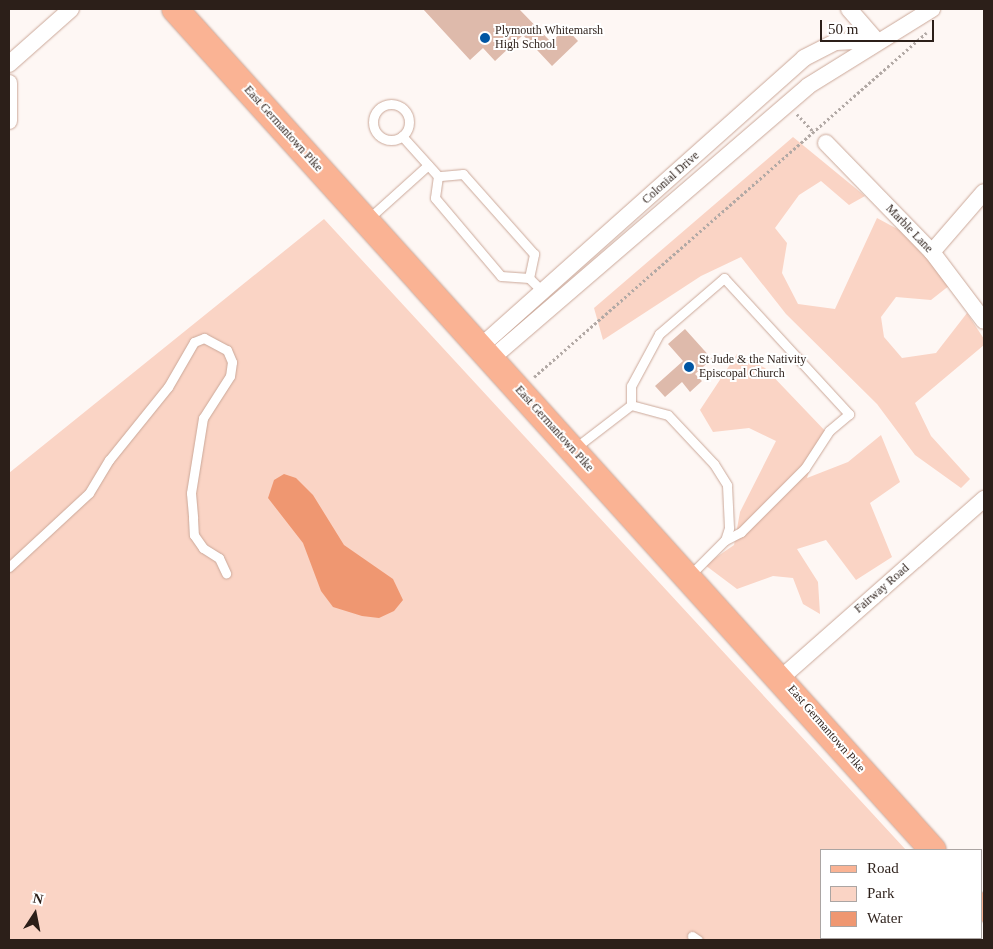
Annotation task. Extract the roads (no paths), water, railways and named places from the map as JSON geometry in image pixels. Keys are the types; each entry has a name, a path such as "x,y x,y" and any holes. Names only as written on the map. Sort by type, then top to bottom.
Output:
{"main road":[{"name":"East Germantown Pike","path":"175,9 781,678 932,849"}],"street":[{"path":"9,64 71,9"},
{"path":"849,9 876,40"},
{"name":"Colonial Drive","path":"485,353 808,86 876,40 932,9"},
{"name":"Colonial Drive","path":"485,353 542,292 804,58 836,42 876,40"},
{"path":"9,83 9,121"},
{"name":"Marble Lane","path":"826,143 932,252 984,321"},
{"path":"932,252 984,192"},
{"name":"Fairway Road","path":"781,678 984,499"}],"lane":[{"path":"393,104 404,110 409,120 402,136 391,140 376,132 374,116 382,106 393,104"},
{"path":"402,136 438,176 435,198 501,276 529,278 542,292"},
{"path":"366,221 428,164"},
{"path":"438,176 463,174 534,254 529,278"},
{"path":"631,405 631,386 659,334 724,278 849,414 829,431 791,482 741,532 725,540 688,576"},
{"path":"9,567 89,493 109,460 168,387 194,342 204,338 227,350 232,362 230,376 203,418 191,493 194,535 203,548 219,558 226,573"},
{"path":"573,450 631,405"},
{"path":"631,405 668,415 714,464 727,485 729,528 725,540"}],"water":[{"path":"284,474 296,478 313,495 344,545 393,579 403,600 394,611 379,618 362,616 333,607 321,591 303,543 268,498 274,480"}],"place":[{"name":"Plymouth Whitemarsh High School","path":"485,38"},
{"name":"St Jude & the Nativity Episcopal Church","path":"689,367"}]}
